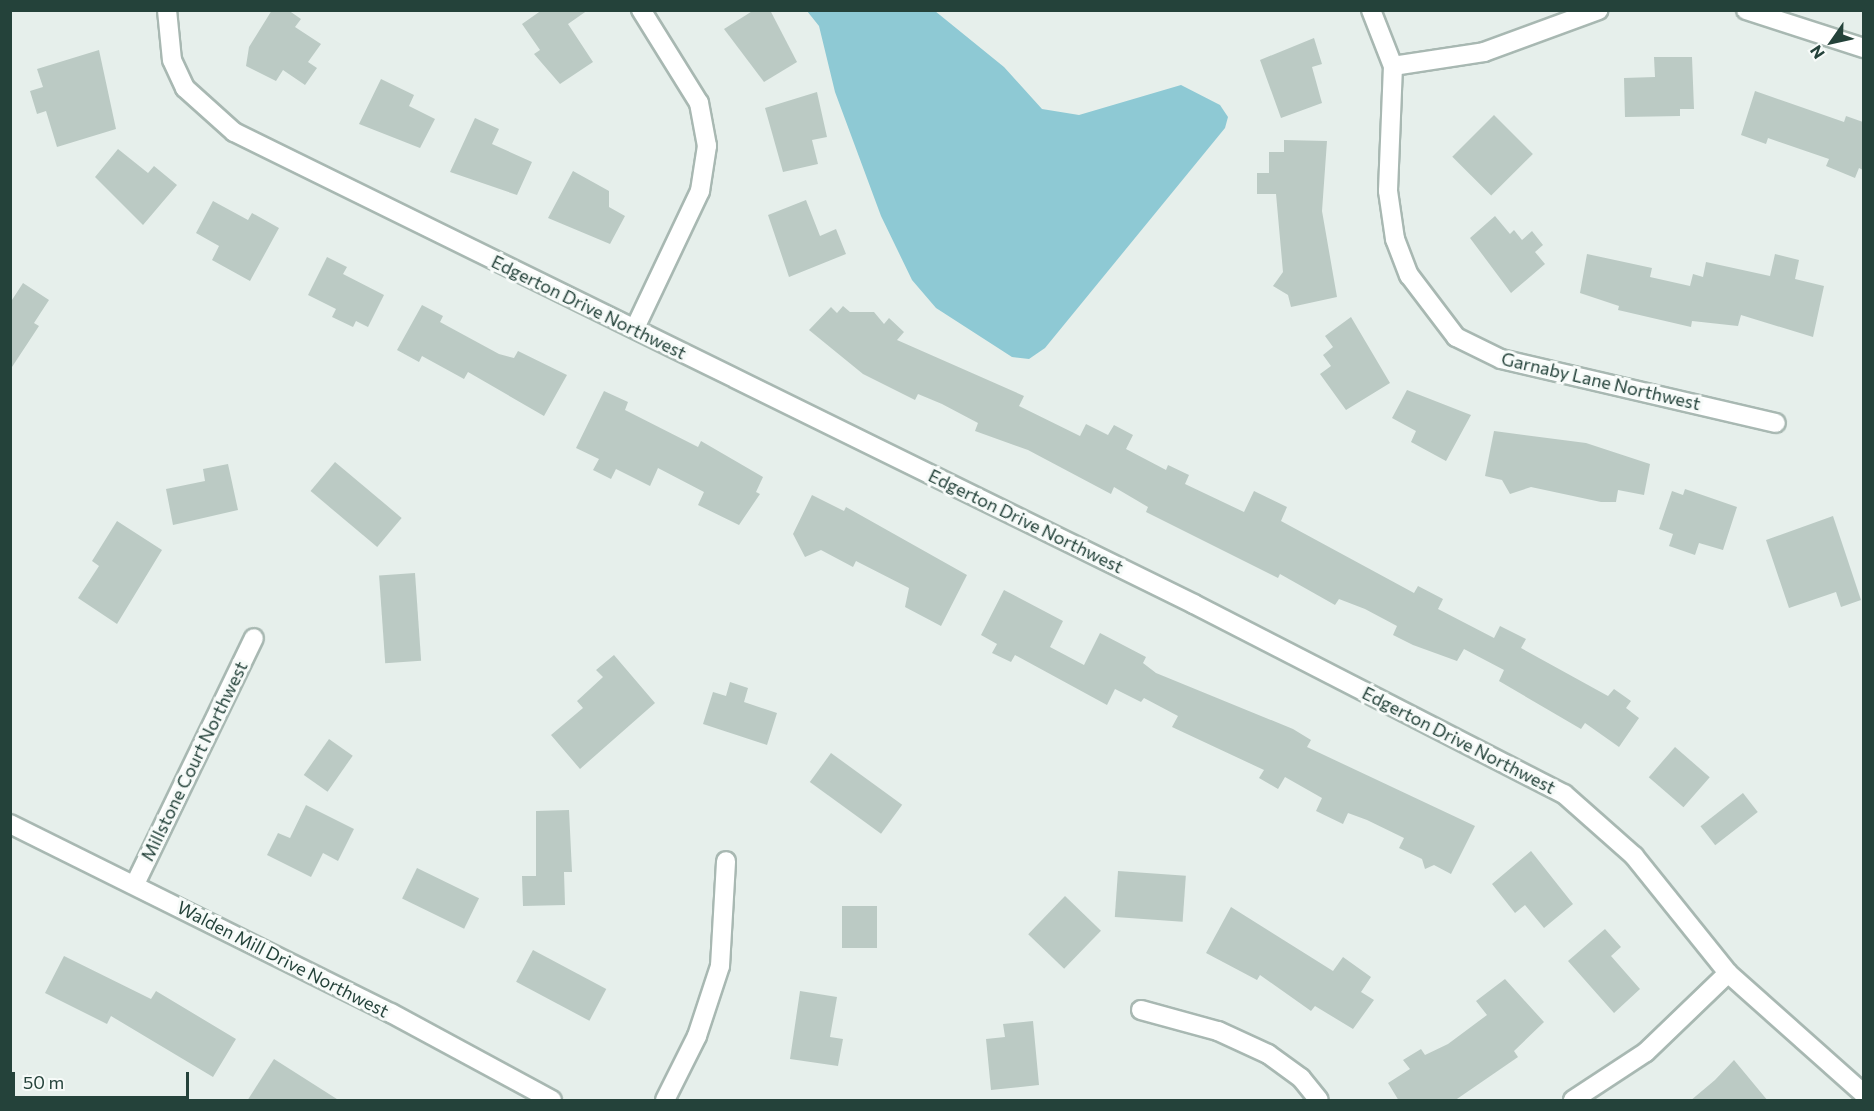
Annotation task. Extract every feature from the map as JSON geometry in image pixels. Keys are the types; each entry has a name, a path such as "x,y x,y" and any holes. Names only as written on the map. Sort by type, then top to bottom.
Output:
{"street":[{"name":"Edgerton Drive Northwest","path":"167,10 172,60 185,88 234,132 1194,604 1564,794 1634,855 1728,973 1863,1094"},
{"path":"634,328 700,191 707,146 699,103 641,10"},
{"name":"Garnaby Lane Northwest","path":"1371,10 1393,66 1388,191 1395,239 1409,275 1456,338 1501,359 1776,423"},
{"path":"1393,66 1484,52 1599,10"},
{"path":"1746,10 1796,31 1863,48"},
{"name":"Millstone Court Northwest","path":"135,884 254,638"},
{"name":"Walden Mill Drive Northwest","path":"10,824 135,884 552,1101"},
{"path":"665,1101 697,1036 720,966 726,861"},
{"path":"1574,1101 1646,1052 1728,973"},
{"path":"1141,1010 1218,1031 1268,1054 1301,1078 1319,1101"}],"water":[{"path":"807,11 935,11 1004,67 1042,109 1079,115 1181,85 1220,105 1228,117 1225,128 1045,348 1029,359 1012,357 936,308 912,280 881,216 835,92 819,26"}],"building":[{"path":"272,10 288,10 301,19 295,27 321,44 308,62 317,68 305,85 283,70 276,81 246,66 249,47"},
{"path":"542,10 588,10 568,24 593,62 560,84 534,54 540,50 522,24"},
{"path":"754,10 770,10 797,62 764,82 724,29"},
{"path":"1314,38 1322,64 1312,67 1322,103 1281,118 1260,60"},
{"path":"99,50 116,129 57,147 46,111 37,114 30,91 43,87 37,69"},
{"path":"1654,57 1692,57 1694,109 1680,109 1680,116 1625,117 1624,78 1655,77"},
{"path":"381,79 414,95 409,106 435,119 420,148 359,124"},
{"path":"1755,91 1844,122 1846,116 1863,122 1863,170 1859,168 1855,178 1826,166 1829,159 1768,138 1766,144 1741,135"},
{"path":"817,92 827,137 812,140 818,164 783,172 765,108"},
{"path":"1494,115 1533,154 1491,196 1452,157"},
{"path":"475,118 499,129 492,144 532,162 517,195 450,172"},
{"path":"1284,140 1327,141 1322,211 1337,297 1291,307 1288,295 1273,286 1283,272 1276,194 1257,194 1257,173 1269,173 1269,152 1284,152"},
{"path":"118,149 148,173 154,166 177,185 143,225 95,177"},
{"path":"573,171 609,191 609,207 625,216 610,244 548,218"},
{"path":"806,200 820,236 836,229 846,254 789,277 768,215"},
{"path":"213,201 248,220 252,213 279,228 250,281 212,260 219,246 196,233"},
{"path":"1495,216 1510,234 1514,230 1522,240 1532,231 1543,245 1535,252 1545,264 1511,293 1470,238"},
{"path":"1587,254 1652,268 1650,277 1690,286 1693,274 1703,277 1706,262 1770,276 1775,254 1799,260 1795,279 1824,286 1813,337 1741,315 1738,326 1692,321 1691,327 1618,310 1619,306 1580,293"},
{"path":"327,257 347,267 343,274 384,295 368,327 356,321 353,327 332,317 336,309 308,295"},
{"path":"23,283 49,300 34,323 39,326 10,370 10,303"},
{"path":"422,305 443,316 440,322 499,354 514,358 518,351 567,375 544,416 468,372 464,379 422,356 419,362 397,350"},
{"path":"843,306 850,312 874,312 884,324 889,318 904,332 897,340 1024,396 1019,406 1080,436 1086,424 1108,435 1114,425 1133,435 1126,449 1166,470 1168,465 1189,475 1185,484 1244,512 1254,491 1287,507 1281,521 1414,593 1418,586 1443,599 1438,609 1494,638 1500,626 1526,639 1521,648 1608,696 1614,689 1631,701 1626,708 1639,718 1619,747 1585,723 1581,729 1499,681 1504,670 1464,649 1457,661 1413,645 1393,635 1397,626 1365,609 1339,599 1335,605 1280,574 1278,578 1146,512 1148,507 1114,487 1111,494 1028,450 975,431 978,423 942,404 918,394 915,400 863,374 809,330 831,307 837,313"},
{"path":"1351,317 1390,383 1346,410 1320,374 1331,366 1323,355 1333,347 1325,336"},
{"path":"1407,390 1471,415 1446,461 1411,442 1416,431 1392,418"},
{"path":"604,391 628,402 625,410 698,447 701,441 763,477 756,492 760,494 739,525 698,505 704,492 658,468 650,486 616,469 611,479 593,470 599,459 576,448"},
{"path":"1494,431 1586,443 1650,464 1644,495 1618,490 1616,502 1601,502 1531,487 1510,494 1502,480 1485,476"},
{"path":"335,462 402,518 377,547 311,491"},
{"path":"228,464 238,510 173,525 166,489 205,481 203,469"},
{"path":"1685,489 1737,507 1723,550 1699,543 1695,555 1669,546 1673,534 1659,529 1672,491 1683,495"},
{"path":"812,495 844,511 846,507 967,575 941,626 905,607 909,588 856,561 853,567 821,550 805,557 793,534"},
{"path":"1833,516 1861,600 1841,607 1836,592 1789,608 1766,540"},
{"path":"117,521 162,550 117,624 78,598 99,566 92,561"},
{"path":"415,573 421,661 385,663 379,576"},
{"path":"1004,590 1063,621 1050,647 1084,665 1100,633 1146,657 1143,663 1156,673 1293,729 1311,740 1307,747 1475,826 1451,874 1434,865 1425,869 1422,859 1399,848 1404,838 1367,820 1348,813 1343,824 1316,811 1322,798 1285,777 1278,789 1259,778 1264,770 1172,727 1178,716 1144,698 1141,702 1115,689 1107,705 1015,655 1011,662 992,653 997,644 981,635"},
{"path":"614,655 655,703 580,769 551,735 583,708 577,701 603,677 596,670"},
{"path":"730,682 748,688 744,702 777,713 767,745 703,724 713,692 726,696"},
{"path":"329,739 353,756 328,792 304,775"},
{"path":"1675,747 1710,777 1683,807 1649,777"},
{"path":"831,753 902,805 881,834 810,782"},
{"path":"1743,793 1758,812 1715,845 1700,826"},
{"path":"306,805 354,829 338,861 323,853 311,877 267,855 278,833 290,838"},
{"path":"569,810 572,872 564,872 565,905 523,906 522,876 536,876 536,811"},
{"path":"1531,851 1573,904 1544,928 1525,905 1515,913 1492,884"},
{"path":"417,868 479,898 464,929 402,899"},
{"path":"1118,871 1186,876 1183,922 1115,917"},
{"path":"1065,896 1101,931 1064,969 1028,934"},
{"path":"842,906 877,906 877,948 842,948"},
{"path":"1231,907 1333,971 1343,957 1371,977 1361,992 1374,1000 1353,1029 1315,1006 1311,1011 1260,975 1257,980 1206,953"},
{"path":"1605,929 1621,947 1611,956 1640,989 1614,1013 1568,961"},
{"path":"533,950 606,989 589,1021 516,982"},
{"path":"64,956 151,999 156,991 236,1039 213,1077 111,1016 107,1024 45,993"},
{"path":"1505,979 1544,1022 1514,1051 1518,1057 1454,1101 1399,1101 1388,1083 1410,1069 1403,1060 1421,1049 1425,1055 1448,1044 1487,1015 1476,1001"},
{"path":"800,991 837,997 830,1037 843,1039 838,1066 790,1059"},
{"path":"1033,1021 1039,1085 991,1090 986,1039 1005,1037 1003,1024"},
{"path":"274,1059 340,1101 247,1101"},
{"path":"1734,1060 1768,1101 1690,1101 1715,1080"}]}
